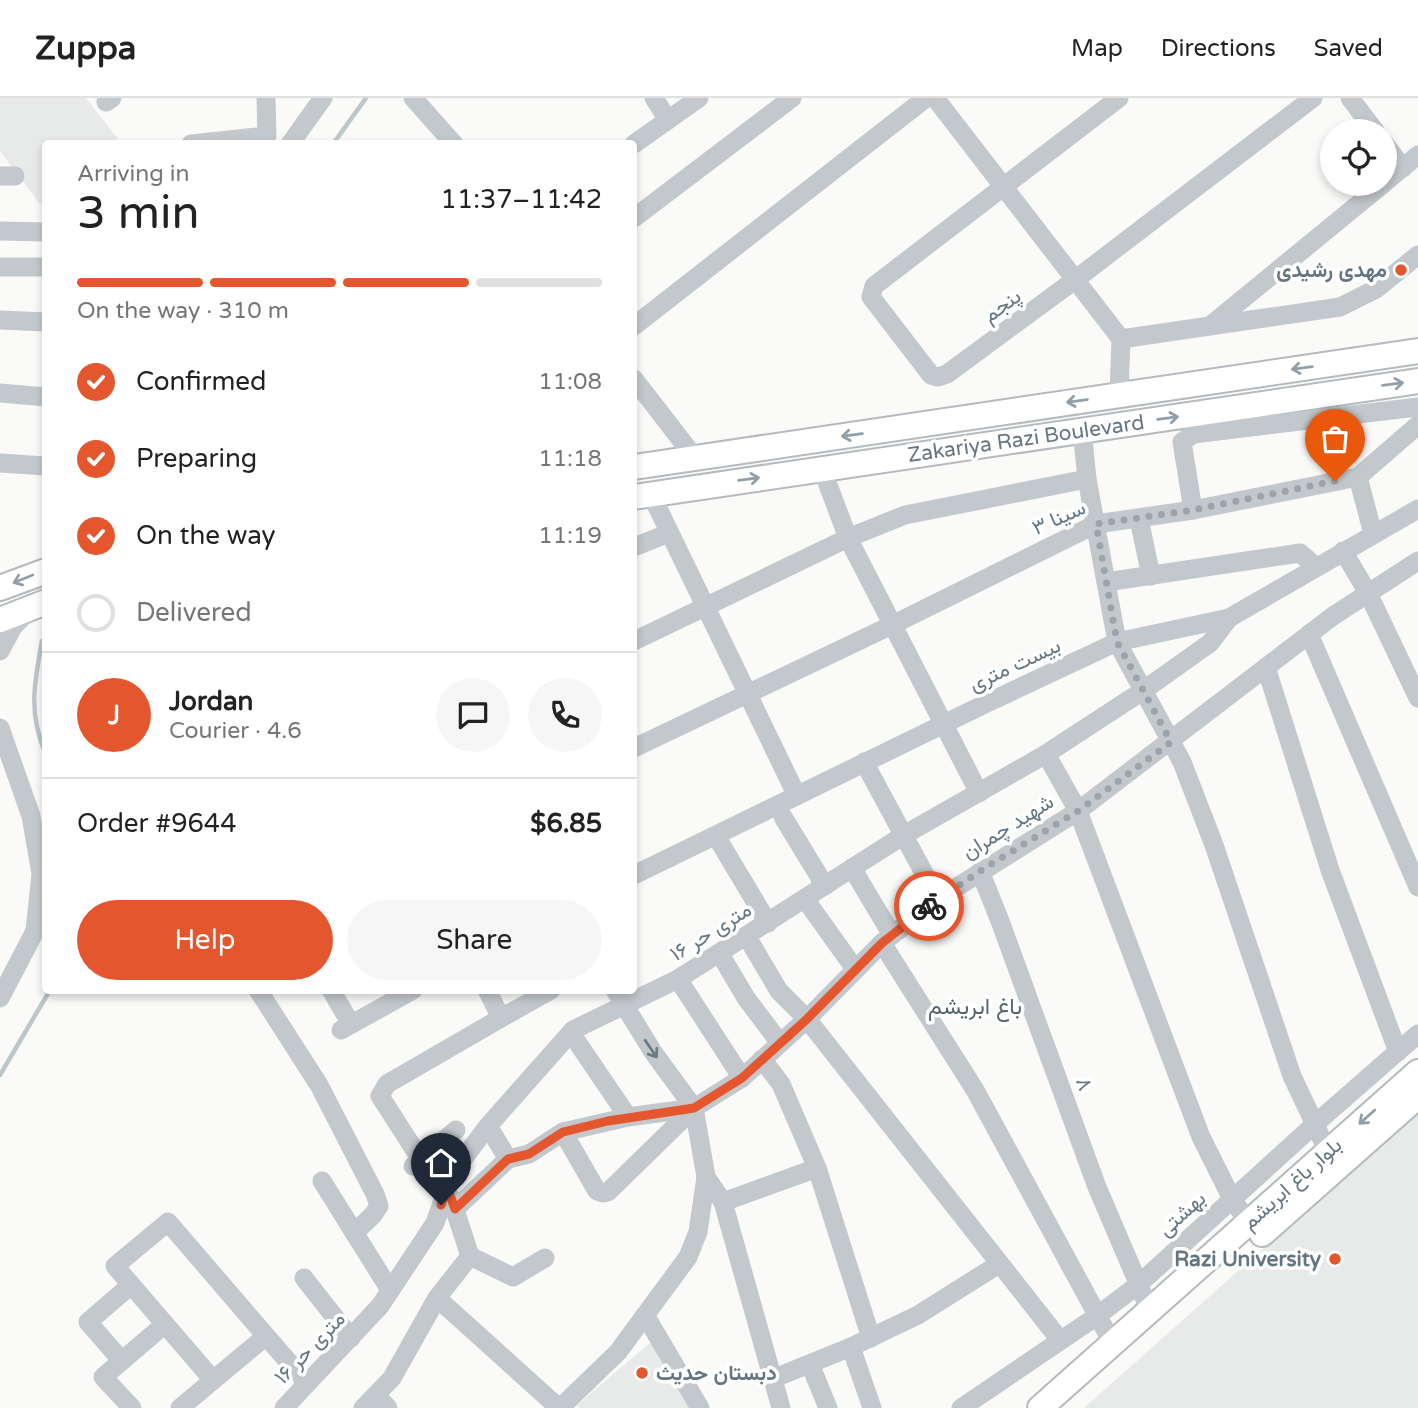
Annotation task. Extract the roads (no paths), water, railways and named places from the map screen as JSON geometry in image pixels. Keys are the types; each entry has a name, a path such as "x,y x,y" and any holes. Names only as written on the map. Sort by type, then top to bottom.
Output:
{"main road":[{"name":"Zakariya Razi Boulevard","path":"637,467 1418,351"},
{"name":"Zakariya Razi Boulevard","path":"642,495 1082,430 1212,421 1418,381"},
{"path":"695,458 699,486"},
{"path":"0,588 42,572"},
{"path":"0,620 39,604"},
{"name":"بلوار باغ ابریشم","path":"1040,1408 1418,1072"},
{"name":"بلوار باغ ابریشم","path":"1065,1408 1418,1096"}],"street":[{"path":"229,140 267,136 266,98"},
{"path":"293,140 323,98"},
{"path":"413,98 450,140"},
{"path":"654,98 668,120"},
{"path":"637,142 699,98"},
{"path":"637,216 792,98"},
{"path":"637,324 926,98"},
{"path":"935,98 1121,339 1119,395"},
{"path":"1003,186 1119,98"},
{"name":"پنجم","path":"1003,186 874,286 871,297 931,375 938,377 947,374 1312,98"},
{"path":"1350,98 1366,119"},
{"path":"1209,326 1368,196"},
{"path":"0,231 42,232"},
{"path":"1121,339 1340,307 1376,289 1418,255"},
{"path":"0,267 42,267"},
{"path":"0,320 42,322"},
{"path":"637,383 695,458"},
{"path":"0,393 42,397"},
{"path":"1193,510 1182,442 1212,421 1418,407"},
{"path":"1373,534 1358,477 1418,425"},
{"path":"1082,430 1087,479 1117,642 1182,762 1214,845 1292,1076 1328,1152"},
{"path":"0,463 42,466"},
{"path":"822,469 848,538 979,793"},
{"name":"سینا ۳","path":"637,747 1096,524 1193,510 1358,477"},
{"path":"637,640 848,538 905,515 1087,479"},
{"path":"642,495 669,533 797,796"},
{"name":"بیست متری","path":"637,874 942,724 1117,642 1228,618 1418,509"},
{"path":"1139,519 1151,576"},
{"path":"637,546 669,533"},
{"path":"1343,551 1368,593 1418,698"},
{"path":"1106,582 1300,553 1316,567"},
{"name":"شهید چمران","path":"694,1108 742,1078 807,1019 887,939 938,899 1078,811 1309,634 1418,561"},
{"path":"0,651 13,627 39,604"},
{"name":"۱۶ متری حر","path":"637,992 678,979 904,835 1046,754 1210,643 1228,618"},
{"path":"1309,634 1418,887"},
{"path":"1266,667 1330,870 1398,1052"},
{"path":"0,728 31,816 41,874 35,931 0,998"},
{"path":"1046,754 1078,811 1201,1138 1232,1199 1249,1223"},
{"path":"864,762 938,899"},
{"path":"783,817 825,886"},
{"path":"716,836 768,923"},
{"path":"852,868 887,939 975,1090 1113,1344"},
{"name":"۸","path":"980,871 1097,1187 1150,1311"},
{"path":"805,899 855,969"},
{"path":"747,937 779,991 807,1019 1060,1340"},
{"path":"720,954 746,998 780,1043"},
{"path":"678,979 742,1078"},
{"path":"261,994 319,1085 375,1194 379,1206 354,1233"},
{"path":"333,994 346,1027 406,994"},
{"path":"489,994 501,1018"},
{"path":"456,1130 417,1163 380,1096 382,1090 387,1084 544,994"},
{"path":"437,1298 560,1408 618,1352 688,1257 698,1232 706,1177 694,1108 653,1052 619,998"},
{"name":"۱۶ متری حر","path":"284,1408 380,1306 435,1223 453,1172 488,1126 572,1033 619,998"},
{"path":"572,1033 628,1117"},
{"name":"بهشتی","path":"961,1408 1097,1316 1139,1284 1418,1034"},
{"path":"762,1059 781,1084 817,1168 871,1338"},
{"path":"455,1209 508,1159 529,1154 563,1132 628,1117 694,1108"},
{"path":"563,1132 597,1191 603,1193 608,1192 694,1108"},
{"path":"488,1126 508,1159"},
{"path":"723,1202 817,1168"},
{"path":"706,1177 723,1202 781,1408"},
{"path":"322,1181 390,1290"},
{"path":"447,1187 470,1256 513,1277 545,1258"},
{"path":"213,1380 115,1266 168,1222 306,1382"},
{"path":"376,1404 437,1298 470,1256"},
{"path":"772,1379 851,1347 918,1315 999,1264"},
{"path":"304,1278 351,1338"},
{"path":"122,1361 88,1322 131,1285"},
{"path":"645,1315 700,1408"},
{"path":"132,1408 103,1377 165,1324"},
{"path":"180,1408 266,1336"},
{"path":"851,1347 872,1408"},
{"path":"810,1364 828,1408"}],"waterway":[{"path":"336,140 366,98"},
{"path":"42,641 34,698 42,745"},
{"path":"0,1075 48,994"}],"place":[{"name":"مهدی رشیدی","path":"1401,270"},
{"name":"Razi University","path":"1335,1259"},
{"name":"دبستان حدیث","path":"642,1373"}],"district":[{"name":"باغ ابریشم","path":"975,1007"}]}
